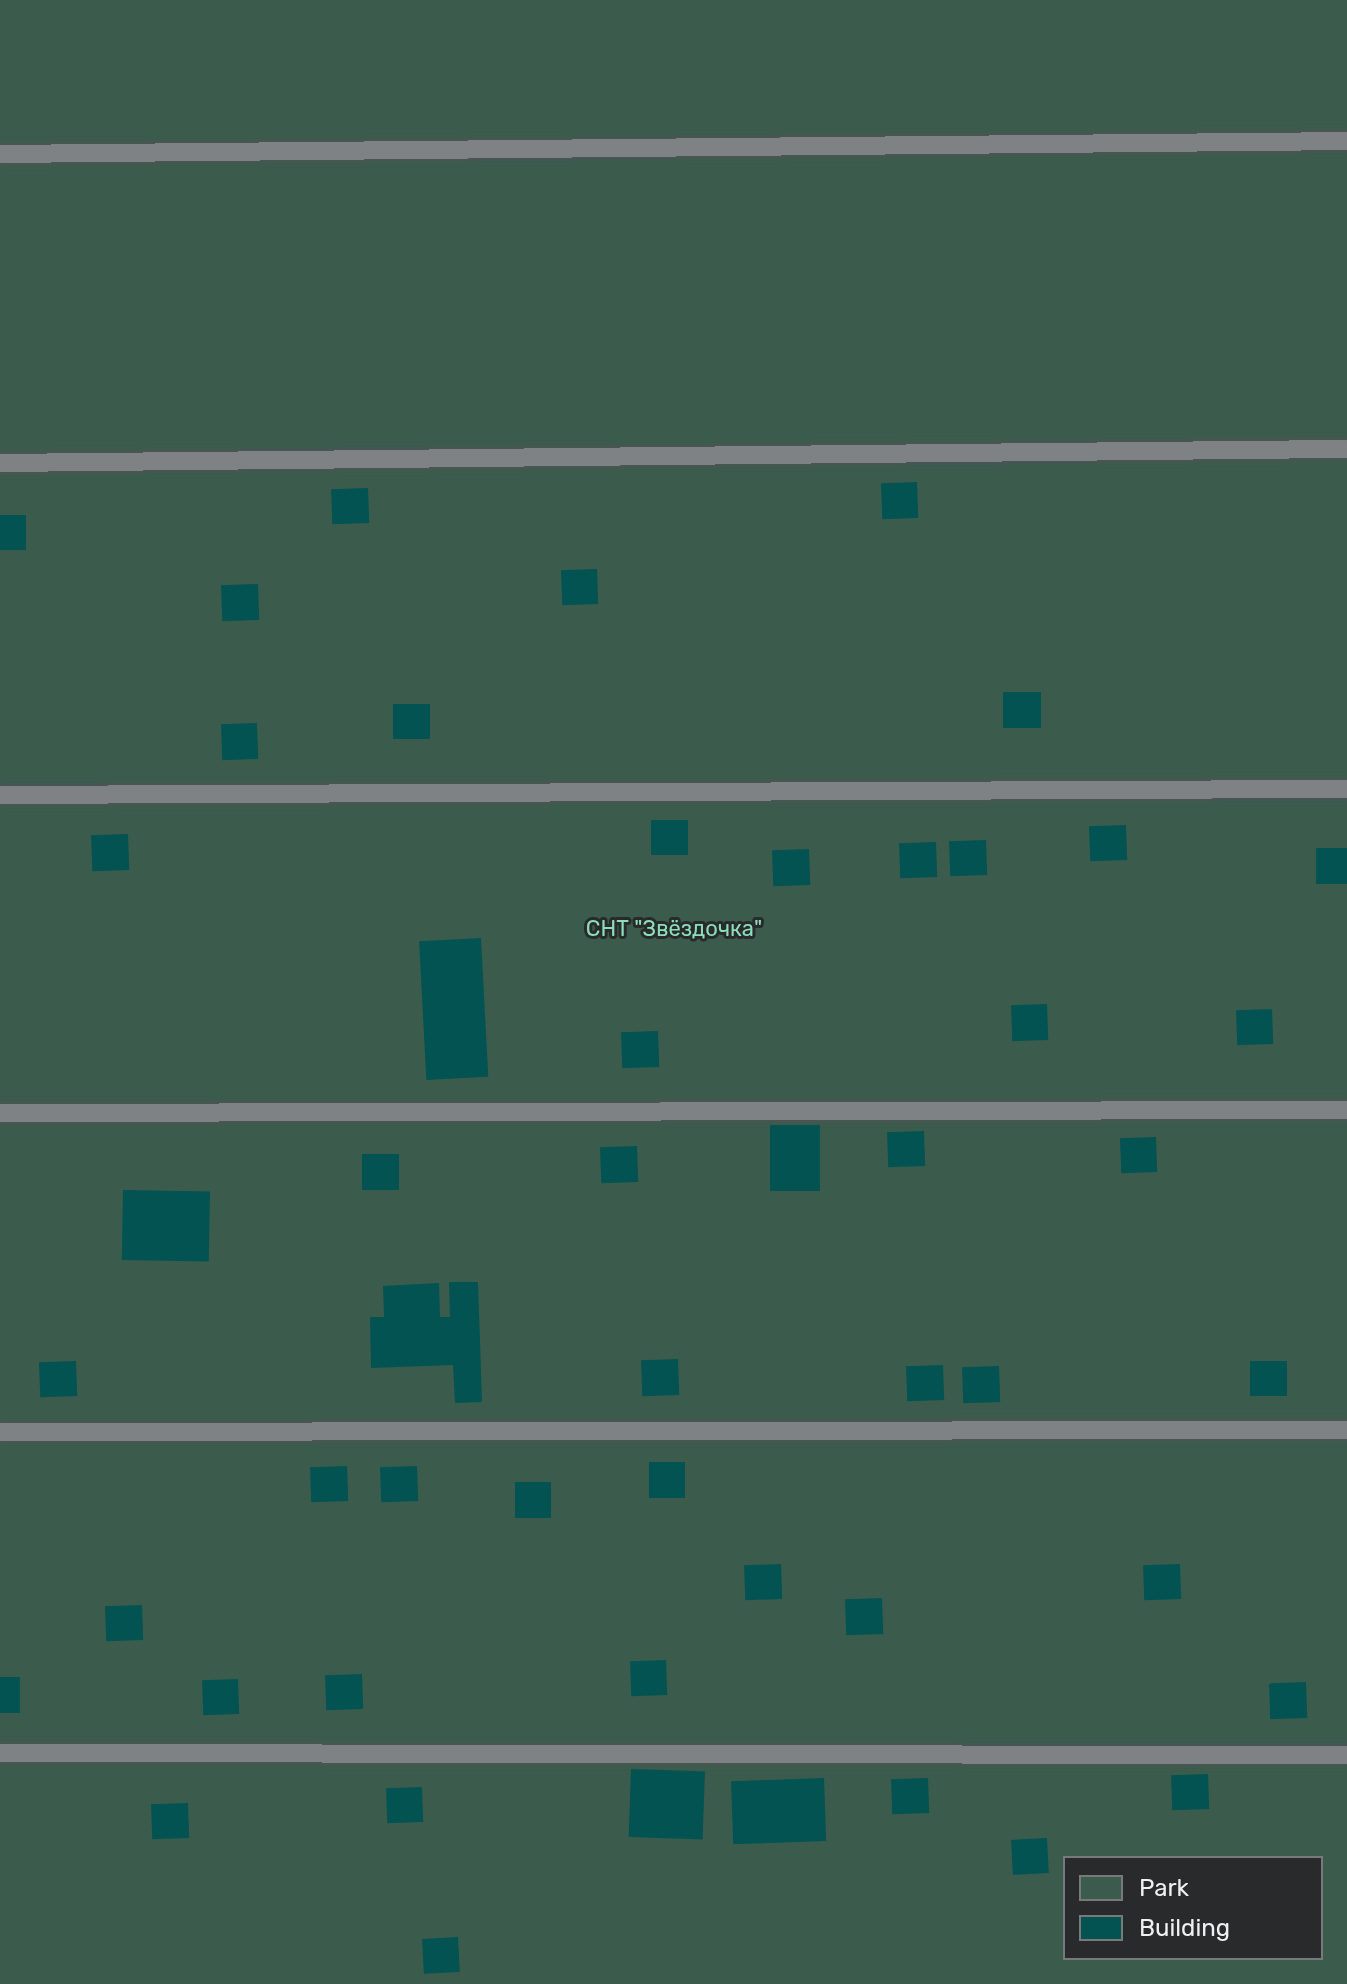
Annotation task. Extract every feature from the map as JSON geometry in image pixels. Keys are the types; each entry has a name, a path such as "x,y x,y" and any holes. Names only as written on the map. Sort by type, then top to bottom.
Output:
{"lane":[{"path":"0,154 1347,141"},
{"path":"0,463 1347,449"},
{"path":"0,795 1347,789"},
{"path":"0,1113 1347,1110"},
{"path":"0,1432 1347,1430"},
{"path":"0,1753 1347,1755"}],"green space":[{"name":"СНТ \"Звёздочка\"","path":"0,0 1347,0 1347,1984 0,1984"}],"building":[{"path":"917,482 918,518 882,519 881,483"},
{"path":"368,488 369,523 332,524 331,489"},
{"path":"0,515 26,515 26,550 0,550"},
{"path":"597,569 598,604 562,605 561,570"},
{"path":"258,584 259,620 222,621 221,585"},
{"path":"1003,692 1041,692 1041,728 1003,728"},
{"path":"393,704 430,704 430,739 393,739"},
{"path":"257,723 258,759 222,760 221,724"},
{"path":"651,820 688,820 688,855 651,855"},
{"path":"1126,825 1127,860 1090,861 1089,826"},
{"path":"128,834 129,870 92,871 91,835"},
{"path":"986,840 987,875 950,876 949,841"},
{"path":"936,842 937,877 900,878 899,843"},
{"path":"1316,848 1347,848 1347,884 1316,884"},
{"path":"809,849 810,885 773,886 772,850"},
{"path":"481,938 488,1077 426,1080 419,941"},
{"path":"1047,1004 1048,1040 1012,1041 1011,1005"},
{"path":"1272,1009 1273,1044 1237,1045 1236,1010"},
{"path":"658,1031 659,1067 622,1068 621,1032"},
{"path":"770,1125 820,1125 820,1191 770,1191"},
{"path":"924,1131 925,1166 888,1167 887,1132"},
{"path":"1156,1137 1157,1172 1121,1173 1120,1138"},
{"path":"637,1146 638,1182 601,1183 600,1147"},
{"path":"362,1154 399,1154 399,1190 362,1190"},
{"path":"123,1190 210,1192 209,1262 122,1260"},
{"path":"449,1282 478,1282 482,1402 455,1403 453,1365 371,1368 370,1317 384,1317 383,1286 439,1283 440,1317 450,1317"},
{"path":"678,1359 679,1395 642,1396 641,1360"},
{"path":"76,1361 77,1396 40,1397 39,1362"},
{"path":"1250,1361 1287,1361 1287,1396 1250,1396"},
{"path":"943,1365 944,1400 907,1401 906,1366"},
{"path":"999,1366 1000,1402 963,1403 962,1367"},
{"path":"649,1462 685,1462 685,1498 649,1498"},
{"path":"347,1466 348,1501 311,1502 310,1467"},
{"path":"417,1466 418,1501 381,1502 380,1467"},
{"path":"515,1482 551,1482 551,1518 515,1518"},
{"path":"781,1564 782,1599 745,1600 744,1565"},
{"path":"1180,1564 1181,1599 1144,1600 1143,1565"},
{"path":"882,1598 883,1634 846,1635 845,1599"},
{"path":"142,1605 143,1640 106,1641 105,1606"},
{"path":"666,1660 667,1695 631,1696 630,1661"},
{"path":"362,1674 363,1709 326,1710 325,1675"},
{"path":"0,1677 20,1677 20,1713 0,1713"},
{"path":"238,1679 239,1714 203,1715 202,1680"},
{"path":"1306,1682 1307,1718 1270,1719 1269,1683"},
{"path":"631,1769 705,1772 703,1840 629,1837"},
{"path":"1208,1774 1209,1809 1172,1810 1171,1775"},
{"path":"824,1778 826,1841 733,1844 731,1781"},
{"path":"928,1778 929,1813 892,1814 891,1779"},
{"path":"422,1787 423,1822 387,1823 386,1788"},
{"path":"188,1803 189,1838 152,1839 151,1804"},
{"path":"1047,1838 1049,1873 1013,1875 1011,1840"},
{"path":"458,1937 460,1972 424,1974 422,1939"}]}
